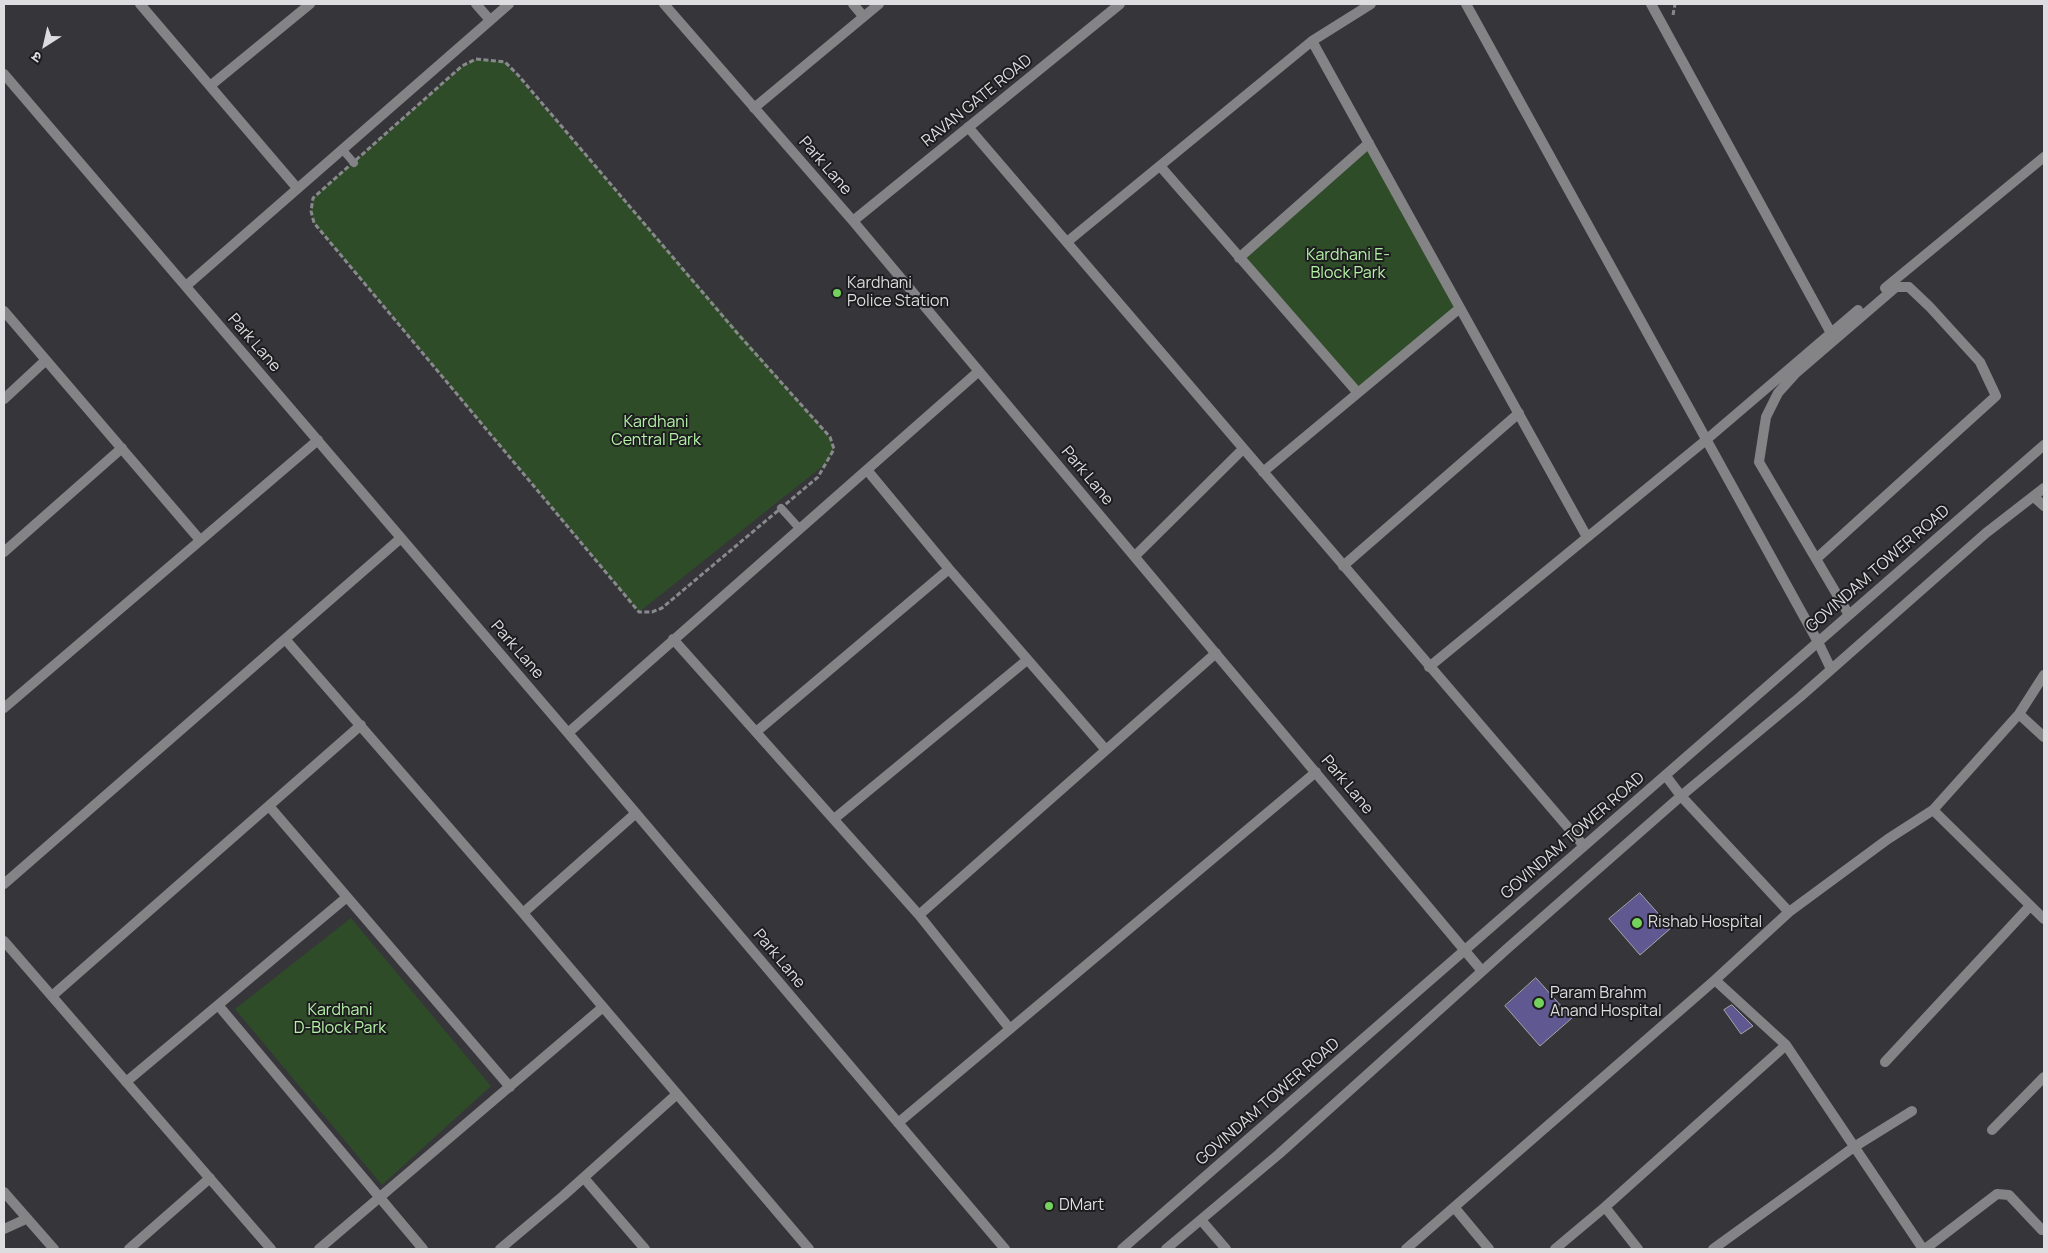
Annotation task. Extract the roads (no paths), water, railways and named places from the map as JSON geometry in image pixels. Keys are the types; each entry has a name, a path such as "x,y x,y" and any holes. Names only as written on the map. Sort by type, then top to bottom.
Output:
{"street":[{"path":"140,4 297,188"},
{"path":"210,86 310,4"},
{"path":"476,4 490,20"},
{"path":"186,286 509,4"},
{"name":"Park Lane","path":"664,4 853,221 1482,971"},
{"path":"853,4 864,16"},
{"path":"754,108 879,4"},
{"name":"RAVAN GATE ROAD","path":"853,221 1120,4"},
{"path":"1067,242 1312,41 1371,4"},
{"path":"1466,4 1818,642 1831,669"},
{"path":"1652,4 1832,333"},
{"path":"1312,41 1587,537"},
{"name":"Park Lane","path":"4,74 568,733 1004,1249"},
{"path":"968,127 1584,846"},
{"path":"1239,258 1369,143"},
{"path":"1429,667 1706,440 2044,157"},
{"path":"1160,166 1358,393"},
{"path":"1816,559 1996,396 1980,362 1909,287 1896,287 1796,373 1778,394 1766,417 1759,462 1849,616"},
{"path":"1263,472 1460,308"},
{"path":"4,311 200,540"},
{"path":"4,399 46,360"},
{"path":"568,733 979,371"},
{"path":"1344,566 1519,413"},
{"path":"4,708 318,440"},
{"name":"GOVINDAM TOWER ROAD","path":"1122,1249 2044,445"},
{"path":"4,552 122,448"},
{"path":"1135,556 1243,449"},
{"path":"867,470 949,569 1106,750"},
{"path":"1166,1249 1279,1154 1482,971 1681,796 1831,669 1986,533 2044,488"},
{"path":"2034,497 2044,506"},
{"path":"4,884 401,538"},
{"path":"756,732 949,569"},
{"path":"285,639 523,912 809,1249"},
{"path":"673,639 919,915 1010,1029"},
{"path":"919,915 1216,653"},
{"path":"834,820 1027,660"},
{"path":"1406,1249 1715,980 1789,912 1888,840 1933,810 2019,714 2044,675"},
{"path":"2019,714 2044,737"},
{"path":"52,996 361,725"},
{"path":"898,1123 1316,772"},
{"path":"1666,776 1681,796 1789,912"},
{"path":"269,806 510,1087"},
{"path":"1933,810 2044,920"},
{"path":"523,912 636,813"},
{"path":"126,1082 347,897"},
{"path":"1885,1062 2030,906"},
{"path":"4,941 272,1249"},
{"path":"1715,980 1786,1045 1924,1249 1997,1194 2009,1194 2044,1230"},
{"path":"218,1005 423,1249"},
{"path":"319,1249 603,1007"},
{"path":"1555,1249 1786,1045"},
{"path":"1992,1130 2044,1077"},
{"path":"500,1249 584,1178 677,1094"},
{"path":"1712,1249 1854,1147 1912,1111"},
{"path":"129,1249 210,1178"},
{"path":"584,1178 645,1249"},
{"path":"4,1192 54,1249"},
{"path":"1605,1206 1638,1249"},
{"path":"1454,1207 1488,1249"},
{"path":"4,1229 26,1219"},
{"path":"1201,1220 1226,1249"}],"lane":[{"path":"342,149 354,163"},
{"path":"781,508 799,528"}],"place":[{"name":"Kardhani Police Station","path":"837,293"},
{"name":"Rishab Hospital","path":"1637,923"},
{"name":"Param Brahm Anand Hospital","path":"1539,1003"},
{"name":"DMart","path":"1049,1206"}],"park label":[{"name":"Kardhani E- Block Park","path":"1348,265"},
{"name":"Kardhani Central Park","path":"656,432"},
{"name":"Kardhani D-Block Park","path":"340,1020"}]}
